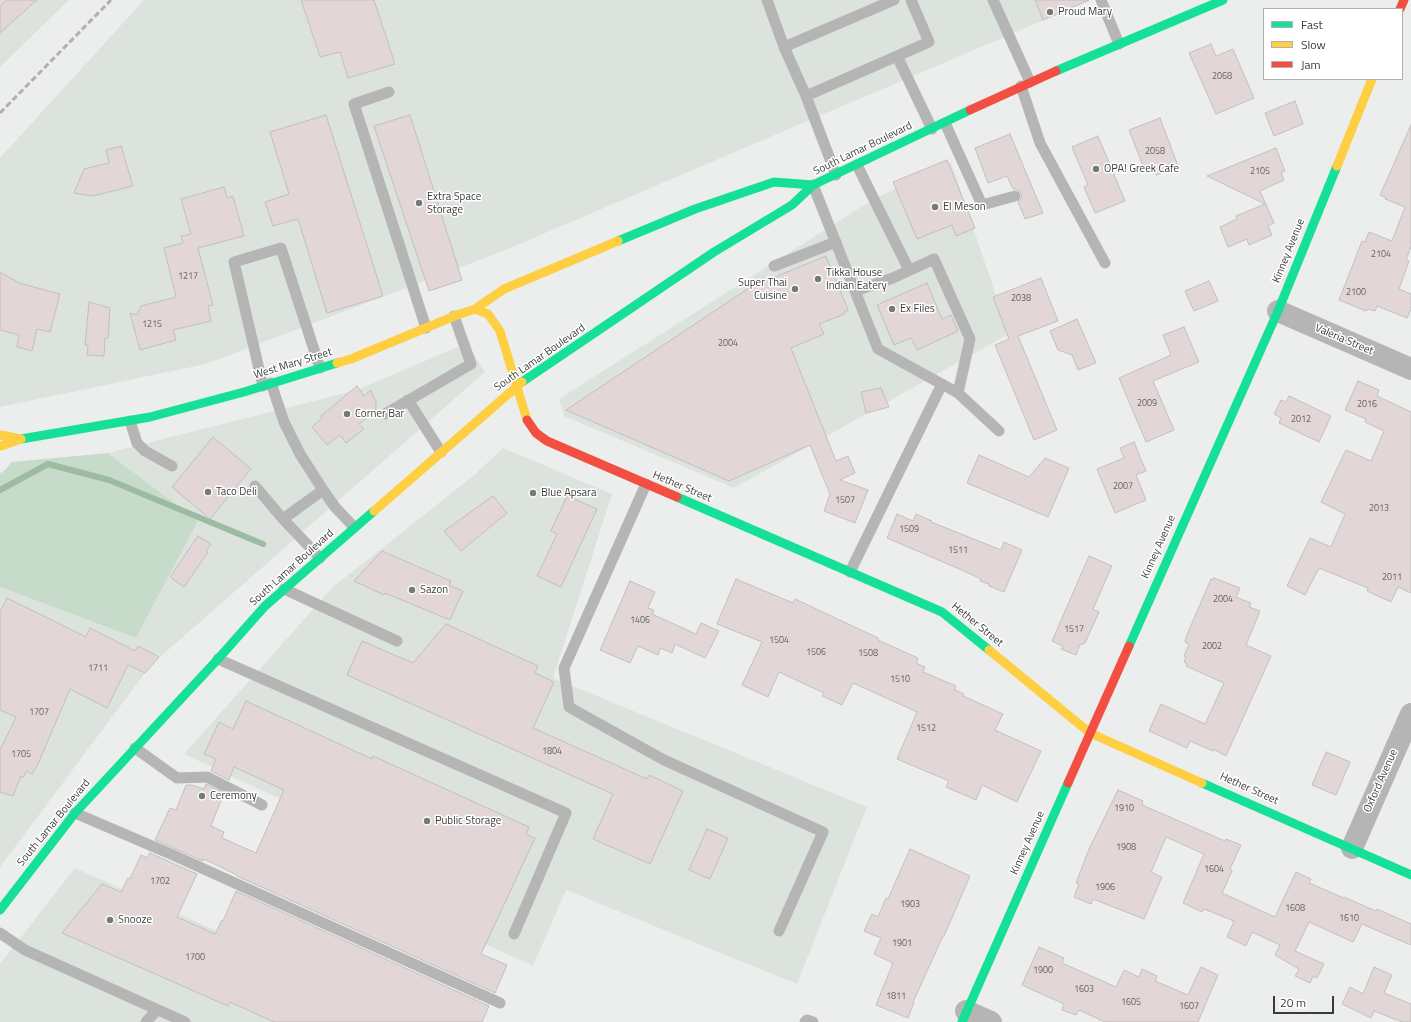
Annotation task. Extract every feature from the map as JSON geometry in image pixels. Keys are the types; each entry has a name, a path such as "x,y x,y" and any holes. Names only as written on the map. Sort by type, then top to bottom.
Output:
{"street":[{"name":"South Lamar Boulevard","path":"0,910 74,813 218,659 265,606 516,386 714,252 792,205 813,186 1026,84 1219,1"},
{"name":"Kinney Avenue","path":"964,1017 1278,311 1372,80"},
{"name":"West Mary Street","path":"1,448 21,438 150,418 267,385 351,359 454,316 475,309 504,289 695,210 774,182 813,186"},
{"path":"475,309 488,314 500,332 516,386"},
{"name":"Valeria Street","path":"1278,311 1411,369"},
{"name":"Hether Street","path":"516,386 527,420 536,433 547,442 942,612 1090,733 1411,875"},
{"name":"West Mary Street","path":"1,434 21,438"},
{"path":"1,434 3,443 1,448"},
{"name":"Oxford Avenue","path":"1352,848 1411,714"},
{"path":"964,1017 991,1022"}],"lane":[{"path":"767,0 784,47 806,96 836,175"},
{"path":"784,47 894,0"},
{"path":"806,96 928,42 911,0"},
{"path":"993,0 1026,84 1040,143 1105,263"},
{"path":"1101,0 1119,44"},
{"path":"897,56 932,129"},
{"path":"389,92 354,104 426,328"},
{"path":"945,123 982,205 1015,196"},
{"path":"857,165 909,270"},
{"path":"813,186 878,349 958,393 999,432"},
{"path":"774,266 836,242"},
{"path":"320,368 281,248 234,262 267,385 300,454 323,490 354,527"},
{"path":"855,291 893,278 934,258 970,339 958,393"},
{"path":"385,414 471,364 454,316"},
{"path":"850,572 942,384"},
{"path":"408,400 441,452"},
{"path":"130,420 137,443 145,451 172,466"},
{"path":"646,484 564,668 569,707 664,760 823,832 779,931"},
{"path":"255,486 283,519 320,558"},
{"path":"283,519 323,490"},
{"path":"284,589 397,641"},
{"path":"218,659 566,813 514,934"},
{"path":"135,748 177,778 207,777 262,805"},
{"path":"74,813 173,855 500,1003"},
{"path":"0,933 25,950 185,1022"},
{"path":"146,1022 158,1010"},
{"path":"805,1022 807,1020 813,1022"}],"shaded area":[{"path":"0,0 69,0 0,67"},
{"path":"144,0 1091,0 503,251 206,364 0,407 0,158"},
{"path":"951,162 1009,334 734,488 564,416 559,399 872,200"},
{"path":"467,343 485,372 151,665 0,867 0,587 136,638 198,521 108,453 357,390"},
{"path":"503,448 612,494 553,678 867,807 797,984 566,890 533,966 305,862 323,819 184,754 333,587 473,476"},
{"path":"75,868 422,1022 0,1022 0,964"}],"green space":[{"path":"108,453 198,521 136,638 0,587 0,473 3,472 12,462"}],"building":[{"path":"6,0 37,0 0,33 0,6"},
{"path":"301,0 374,0 395,64 348,78 340,52 320,57"},
{"name":"Proud Mary","path":"1035,0 1089,0 1043,20"},
{"path":"1211,44 1216,56 1233,49 1254,98 1216,114 1189,53"},
{"path":"1295,101 1303,124 1274,136 1265,113"},
{"path":"326,115 383,296 327,313 298,219 273,226 265,202 289,194 270,132"},
{"name":"Extra Space Storage","path":"410,115 462,280 429,291 374,126"},
{"path":"1160,118 1178,166 1156,175 1154,168 1145,171 1129,130"},
{"path":"1411,125 1411,246 1406,260 1409,261 1399,289 1411,294 1411,309 1407,318 1377,306 1375,311 1368,309 1366,311 1339,300 1362,241 1365,242 1369,232 1392,241 1405,207 1385,199 1386,198 1380,195"},
{"path":"1010,134 1043,213 1025,219 1018,202 1022,197 1020,191 1013,189 1007,176 988,183 975,148"},
{"name":"OPA! Greek Cafe","path":"1098,136 1125,201 1095,213 1084,187 1088,185 1072,147"},
{"path":"121,146 133,186 93,196 74,193 84,169 109,163 106,150"},
{"path":"1276,148 1285,171 1281,172 1284,180 1260,191 1274,223 1268,226 1272,235 1249,245 1247,239 1228,247 1220,227 1237,219 1236,216 1265,204 1207,176"},
{"path":"947,160 975,228 956,236 952,225 917,239 893,182"},
{"path":"224,187 227,198 233,196 244,236 198,248 213,305 208,306 211,321 173,330 176,340 140,350 130,313 137,315 141,306 176,297 164,248 183,243 181,236 191,234 181,199"},
{"path":"826,256 848,310 844,312 845,314 819,324 824,334 791,348 836,461 848,456 855,473 840,480 868,490 855,523 824,511 830,494 810,445 729,481 566,410 764,278 765,281"},
{"path":"0,272 19,283 60,294 50,332 37,329 32,351 17,347 19,335 0,330"},
{"path":"1041,278 1058,321 1018,336 1057,430 1034,440 995,345 1009,339 993,297"},
{"path":"1209,281 1218,301 1194,311 1185,291"},
{"path":"927,283 942,319 951,315 958,331 917,350 911,338 894,345 877,305"},
{"path":"89,302 110,308 108,338 105,338 104,356 87,355 88,345 85,345"},
{"path":"1077,319 1096,363 1078,370 1072,355 1058,350 1050,331"},
{"path":"1184,327 1199,362 1153,381 1174,430 1146,442 1119,378 1171,355 1163,335"},
{"path":"1358,381 1379,390 1377,396 1411,412 1411,593 1398,587 1391,602 1367,591 1368,588 1319,568 1305,595 1287,586 1310,538 1331,547 1345,514 1321,502 1346,450 1371,461 1384,431 1365,422 1366,419 1345,410"},
{"name":"Corner Bar","path":"357,386 364,396 371,390 376,402 374,412 359,424 364,429 346,443 340,435 327,445 312,427 322,418 321,416"},
{"path":"881,388 889,407 866,413 861,392"},
{"path":"1289,396 1331,416 1319,442 1279,423 1281,418 1274,414 1281,400 1286,402"},
{"path":"213,437 251,469 210,519 172,487"},
{"path":"1134,442 1146,471 1136,475 1146,500 1115,513 1097,469 1124,458 1120,448"},
{"path":"979,455 1029,477 1045,458 1069,468 1048,517 967,483"},
{"path":"493,496 507,513 461,551 444,531"},
{"path":"567,496 597,509 561,587 537,576 557,534 551,531"},
{"path":"897,514 913,521 916,514 932,521 931,522 1001,550 1004,542 1022,550 1004,592 989,586 989,584 980,581 981,579 964,571 887,538"},
{"path":"198,536 211,544 206,551 208,552 184,587 170,577"},
{"path":"382,551 451,581 449,585 463,591 450,620 385,593 384,595 354,581"},
{"path":"1089,556 1112,566 1093,609 1099,612 1085,643 1082,645 1080,644 1076,655 1061,649 1063,646 1052,641"},
{"path":"1214,578 1240,588 1236,597 1251,603 1249,607 1260,611 1246,645 1271,656 1226,756 1213,749 1213,751 1190,741 1187,748 1149,731 1161,704 1205,724 1224,683 1186,666 1187,664 1184,662 1186,657 1184,656 1189,644 1185,642 1186,637 1211,579 1213,580"},
{"path":"736,579 793,603 795,599 918,658 916,663 925,667 923,672 956,686 955,690 964,694 963,696 1003,714 995,730 1041,751 1017,802 982,785 976,800 946,787 949,781 897,759 917,712 853,683 842,705 822,696 824,693 779,672 768,697 742,685 762,642 717,624"},
{"path":"630,581 655,592 648,608 654,610 652,614 696,634 701,623 719,631 705,658 675,644 672,653 660,648 658,655 638,646 630,663 600,650"},
{"path":"7,598 86,637 90,628 135,651 138,646 159,657 145,673 128,665 107,708 70,689 38,764 32,774 26,771 24,777 21,776 13,796 0,792 0,750 16,717 0,710 0,612"},
{"path":"446,624 538,666 535,673 554,682 533,728 647,779 649,775 683,791 650,864 593,839 613,794 347,675 362,641 413,663"},
{"name":"Public Storage","path":"246,701 372,759 373,756 529,827 526,834 535,838 481,954 507,965 495,993 237,876 204,859 203,861 155,840 170,808 176,810 186,785 204,789 206,784 224,793 211,826 224,832 222,838 256,853 284,790 234,767 229,780 211,771 216,759 204,754 219,722 233,729"},
{"path":"1326,752 1350,762 1336,795 1312,785"},
{"path":"1118,790 1143,801 1142,805 1225,841 1226,839 1241,845 1230,869 1232,871 1222,893 1275,917 1296,872 1311,879 1309,883 1376,911 1377,909 1411,924 1411,945 1362,924 1353,942 1309,922 1295,951 1324,964 1317,978 1313,976 1310,983 1295,976 1299,969 1275,955 1280,945 1252,932 1246,946 1227,937 1234,921 1204,909 1202,912 1183,903 1204,854 1166,837 1151,872 1162,877 1144,919 1093,899 1091,904 1074,897 1079,884 1076,883 1089,849"},
{"path":"707,829 728,838 710,879 689,870"},
{"path":"910,849 970,876 913,1002 908,1018 876,1005 893,963 874,954 881,938 864,931 872,914 878,917 886,898 888,899"},
{"path":"150,853 197,874 177,917 215,934 222,920 223,921 236,891 489,1006 482,1022 274,1022 230,1002 228,1006 62,933 102,884 121,892 128,878 130,879 141,855 147,858"},
{"path":"1039,947 1064,958 1062,963 1116,987 1124,970 1139,977 1142,969 1157,976 1155,981 1188,995 1201,967 1218,975 1198,1022 1105,1022 1079,1010 1076,1015 1062,1010 1064,1004 1022,985"},
{"path":"1374,967 1392,975 1384,993 1411,1004 1411,1022 1402,1022 1374,1011 1371,1018 1342,1004 1350,987 1363,994"}],"waterway":[{"path":"0,490 48,464 109,480 263,544"}],"railway":[{"path":"0,113 111,0"}],"traffic: fast":[{"path":"1056,71 1223,0"},
{"path":"522,382 714,252 792,205 813,185 970,110"},
{"path":"1129,646 1278,311 1337,166"},
{"path":"618,241 695,209 774,182 813,185"},
{"path":"21,439 150,417 244,392 337,363"},
{"path":"677,497 942,612 989,650"},
{"path":"0,910 75,813 218,659 265,606 374,511"},
{"path":"962,1022 1068,783"},
{"path":"1202,783 1411,875"}],"traffic: slow":[{"path":"1337,166 1372,80"},
{"path":"475,309 504,289 618,241"},
{"path":"337,363 351,359 475,309 488,314 500,331 527,420"},
{"path":"374,511 522,382"},
{"path":"1,435 21,439 1,446"},
{"path":"989,650 1090,733 1202,783"}],"traffic: jam":[{"path":"1400,8 1404,0"},
{"path":"970,110 1056,71"},
{"path":"527,420 536,433 547,441 677,497"},
{"path":"1068,783 1129,646"}],"place":[{"name":"Proud Mary","path":"1050,12"},
{"name":"OPA! Greek Cafe","path":"1096,169"},
{"name":"Extra Space Storage","path":"419,203"},
{"name":"El Meson","path":"935,207"},
{"name":"Tikka House Indian Eatery","path":"818,279"},
{"name":"Super Thai Cuisine","path":"795,289"},
{"name":"Ex Files","path":"892,309"},
{"name":"Corner Bar","path":"347,414"},
{"name":"Taco Deli","path":"208,492"},
{"name":"Blue Apsara","path":"533,493"},
{"name":"Sazon","path":"412,590"},
{"name":"Ceremony","path":"202,796"},
{"name":"Public Storage","path":"427,821"},
{"name":"Snooze","path":"110,920"}]}
